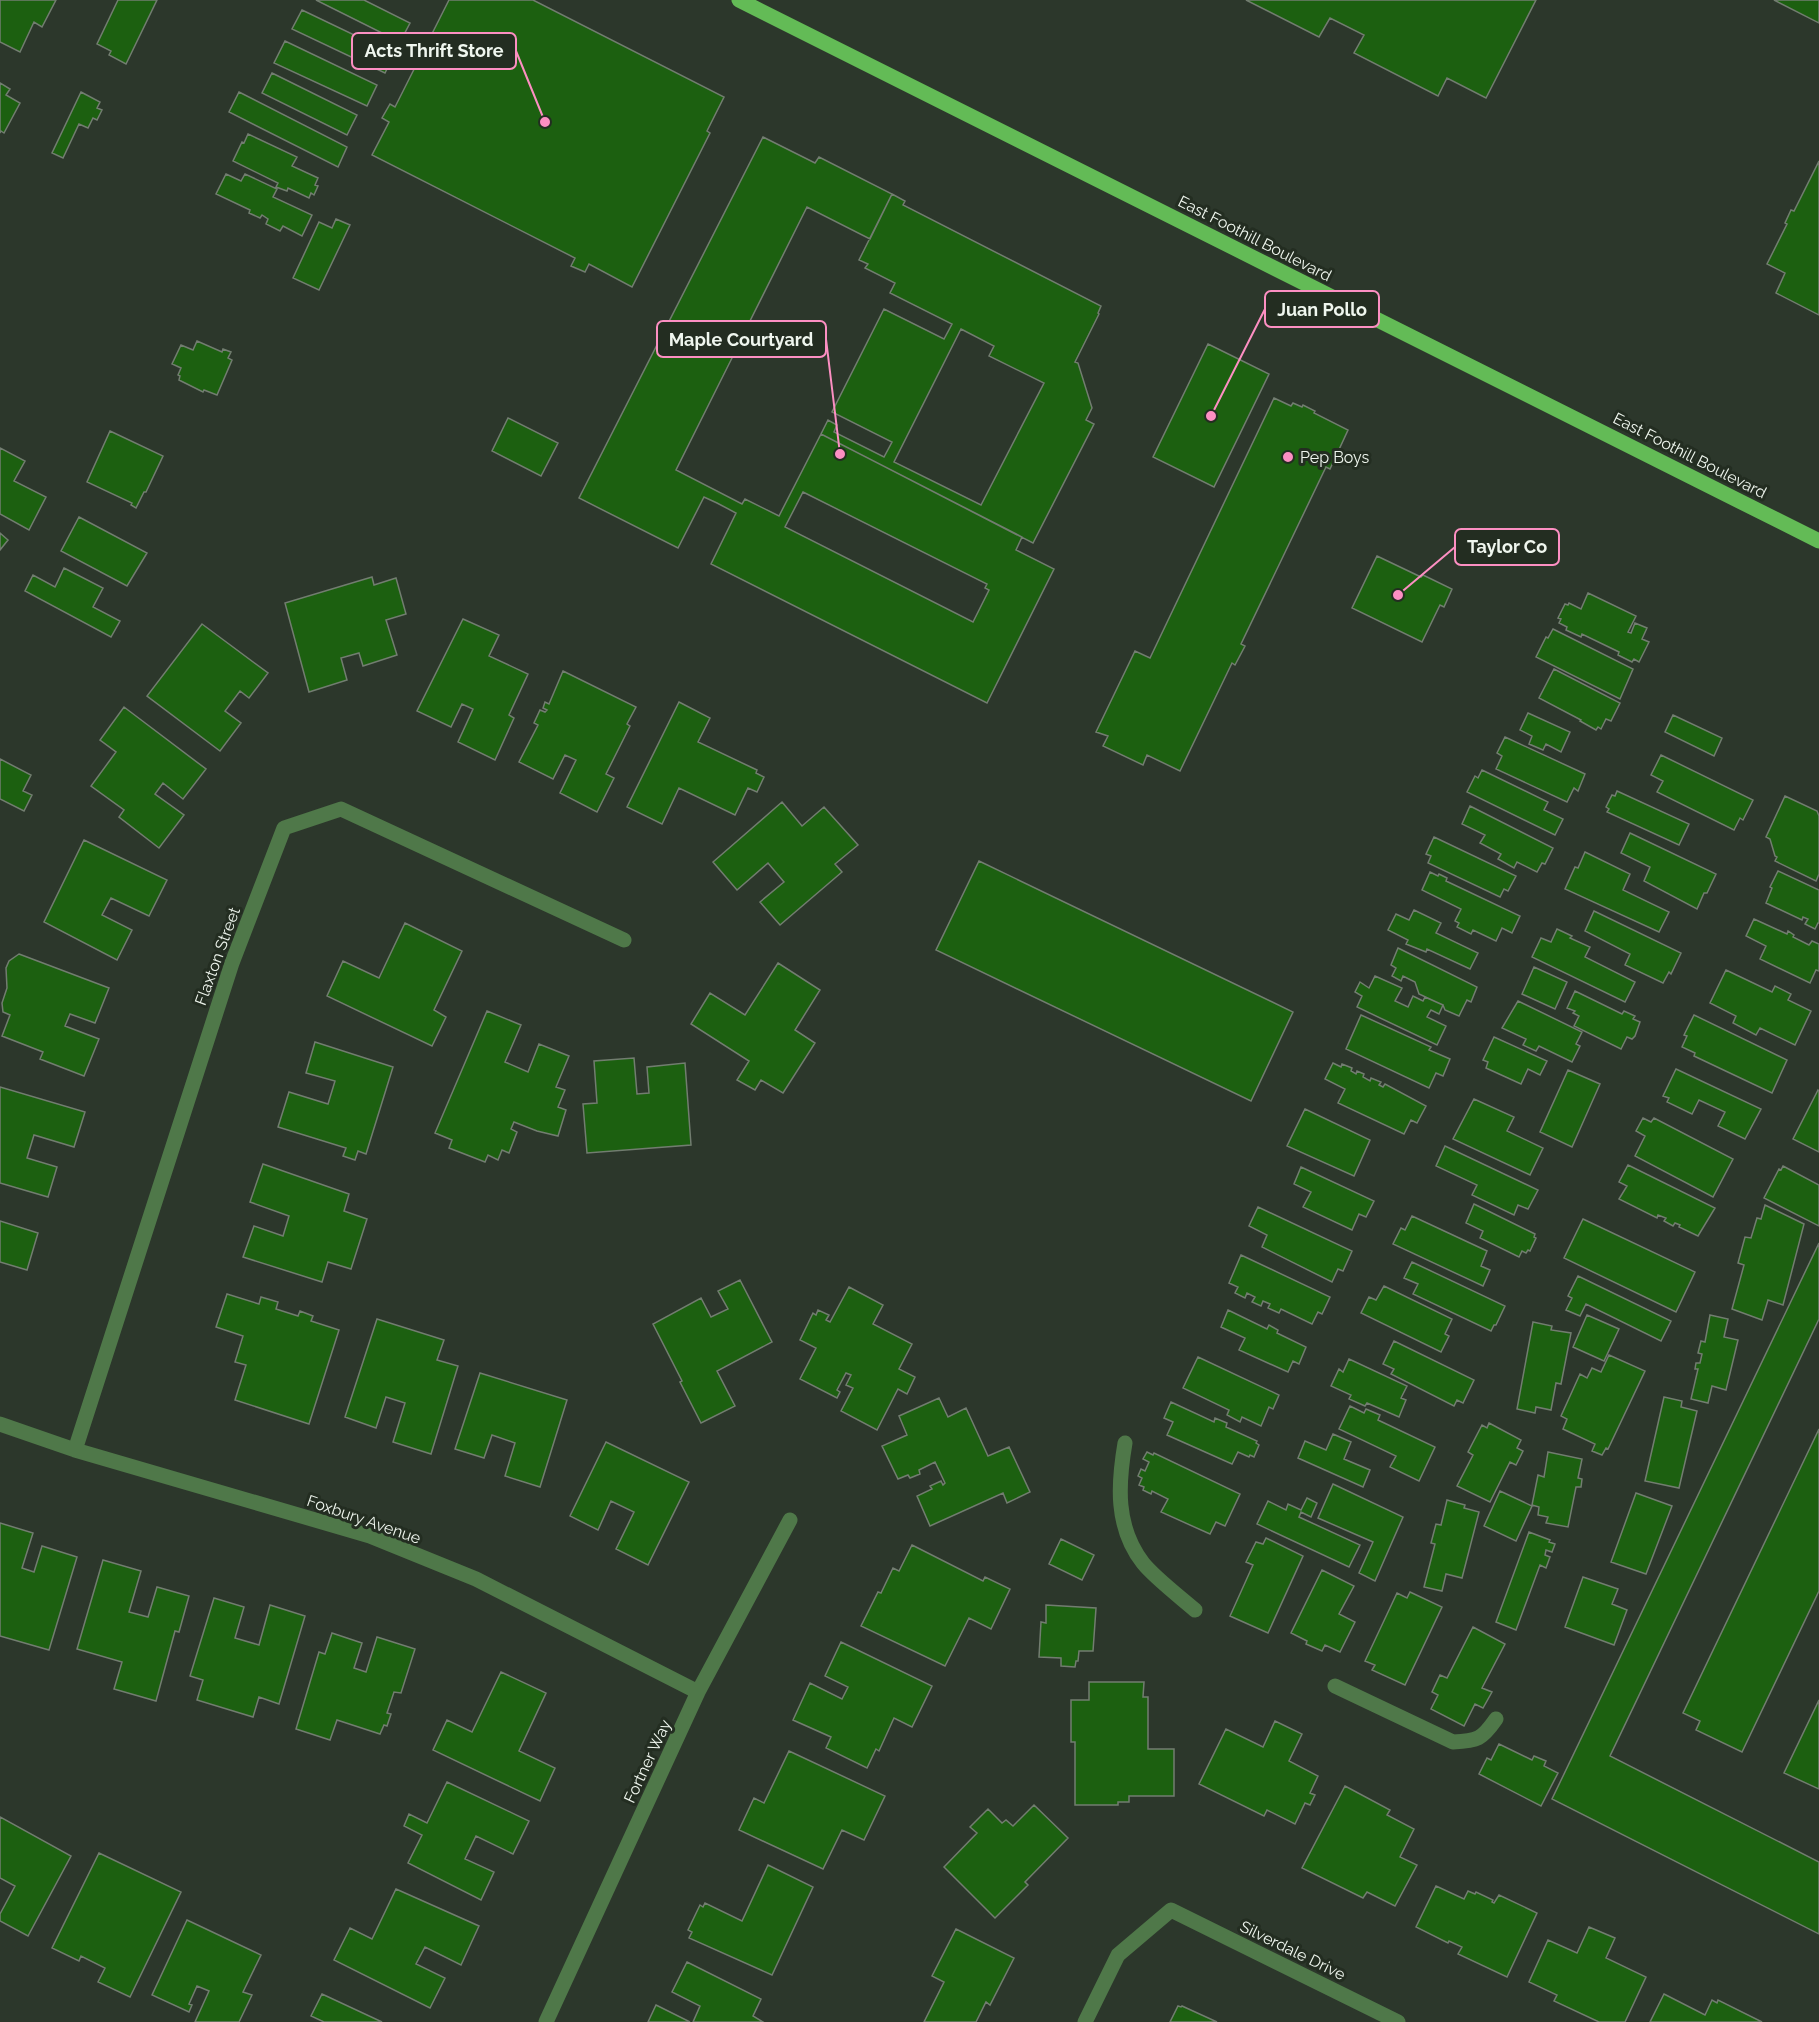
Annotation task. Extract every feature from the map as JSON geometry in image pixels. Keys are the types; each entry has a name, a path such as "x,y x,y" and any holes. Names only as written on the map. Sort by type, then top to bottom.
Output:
{"main road":[{"name":"East Foothill Boulevard","path":"739,0 1819,541"}],"street":[{"name":"Flaxton Street","path":"75,1450 232,963 284,828 340,809 624,940"},
{"name":"Foxbury Avenue","path":"0,1424 75,1450 370,1536 476,1579 698,1692"},
{"path":"1125,1443 1120,1472 1119,1501 1125,1532 1143,1563 1195,1610"},
{"name":"Fortner Way","path":"546,2022 698,1692 790,1520"},
{"path":"1335,1686 1453,1742 1469,1741 1485,1735 1497,1719"},
{"name":"Silverdale Drive","path":"1085,2022 1118,1955 1171,1910 1398,2022"}],"building":[{"path":"0,0 56,0 42,27 34,22 20,52 0,42"},
{"path":"118,0 157,0 126,64 109,55 111,51 97,44"},
{"path":"316,0 364,0 410,23 400,42"},
{"path":"449,0 533,0 724,97 707,131 710,133 632,287 589,264 585,272 571,266 575,258 372,155 389,122 382,118 390,104 395,107"},
{"path":"1246,0 1536,0 1486,98 1447,78 1438,96 1354,53 1364,35 1330,18 1319,37"},
{"path":"1774,0 1819,0 1819,23"},
{"path":"302,10 394,54 385,73 292,29"},
{"path":"285,41 377,85 367,106 274,63"},
{"path":"272,73 357,115 347,135 262,93"},
{"path":"0,83 10,89 6,95 20,103 4,133 1,131 0,133"},
{"path":"81,92 100,102 97,108 102,110 97,120 93,118 88,128 79,124 63,158 52,153"},
{"path":"239,92 347,147 338,167 229,112"},
{"path":"248,134 297,157 292,166 318,178 315,185 318,186 314,195 311,193 309,198 288,188 287,191 276,187 278,183 233,161"},
{"path":"763,137 815,163 819,157 892,194 870,239 807,207 744,333 748,335 737,356 734,354 676,470 742,504 745,499 779,516 821,434 1022,537 1016,550 1054,569 987,703 711,564 736,513 717,503 704,497 678,548 579,498","holes":["803,492 987,584 985,588 989,590 973,622 785,527"]},
{"path":"1819,161 1819,315 1776,293 1785,273 1767,264 1787,224 1785,223 1791,210 1794,211"},
{"path":"226,174 241,181 245,174 277,189 273,197 312,215 302,236 283,226 280,231 266,224 268,219 262,215 260,218 249,213 250,210 216,194"},
{"path":"892,194 905,201 903,205 1101,306 1075,362 1078,363 1092,408 1086,420 1094,424 1033,543 821,434 828,420 837,425 834,432 884,457 892,442 832,412 884,309 944,339 952,324 890,293 895,283 865,268 868,264 859,260","holes":["961,329 994,346 989,356 1044,383 981,505 894,462"]},
{"path":"336,219 350,225 319,290 293,278 319,222 332,228"},
{"path":"197,341 222,352 223,349 231,352 228,358 232,360 217,395 204,390 203,392 179,380 178,375 181,368 172,364 181,345 193,350"},
{"path":"1208,344 1269,374 1214,487 1153,457"},
{"path":"1274,398 1291,406 1293,403 1302,407 1303,405 1348,430 1330,469 1326,467 1241,644 1245,646 1235,665 1232,663 1180,771 1147,755 1143,765 1103,746 1108,736 1096,732 1135,651 1150,658"},
{"path":"508,418 558,443 541,476 492,451"},
{"path":"110,431 163,456 136,508 131,505 132,503 87,482"},
{"path":"0,448 25,461 14,481 46,497 29,530 0,514"},
{"path":"79,517 147,553 127,586 61,551"},
{"path":"0,533 8,540 0,550"},
{"path":"1377,556 1452,589 1444,607 1440,605 1422,642 1352,608"},
{"path":"64,568 103,588 93,607 120,621 111,637 25,591 33,575 55,587"},
{"path":"372,577 374,585 396,578 406,614 386,620 397,655 363,666 359,653 341,658 347,680 309,692 285,603"},
{"path":"1588,593 1636,616 1628,632 1631,633 1635,623 1647,628 1642,639 1649,642 1639,662 1634,659 1632,662 1618,655 1619,652 1582,634 1581,637 1566,630 1567,627 1559,623 1561,619 1558,618 1565,604 1569,603 1581,609"},
{"path":"463,619 499,635 489,656 528,674 509,715 514,718 495,760 458,742 473,709 462,704 451,727 417,711"},
{"path":"202,624 268,673 249,698 240,691 225,711 241,723 220,751 147,696"},
{"path":"1553,629 1633,669 1620,699 1536,657 1546,637 1548,638"},
{"path":"1554,669 1620,703 1611,721 1606,719 1601,729 1598,727 1596,730 1539,698"},
{"path":"563,671 636,707 627,724 630,726 606,774 614,778 597,812 560,793 576,760 565,755 553,779 519,762 538,725 534,723 540,710 545,712 547,710 543,708 545,702 549,704"},
{"path":"679,702 710,718 698,742 757,770 756,773 764,777 757,792 748,788 735,815 679,788 662,824 627,807"},
{"path":"124,707 206,769 183,799 163,783 155,794 184,815 159,848 119,817 124,810 91,786 116,752 100,740"},
{"path":"1528,713 1570,732 1561,752 1546,744 1543,750 1529,744 1532,736 1520,730"},
{"path":"1673,715 1722,738 1714,756 1665,732"},
{"path":"1505,737 1585,774 1578,791 1574,788 1567,802 1496,769 1502,756 1497,753"},
{"path":"1661,755 1753,800 1743,820 1740,818 1734,830 1657,792 1663,781 1651,775"},
{"path":"0,759 31,775 23,791 32,795 24,811 0,799"},
{"path":"1482,770 1548,802 1544,810 1563,819 1555,835 1467,792 1475,776 1478,778"},
{"path":"1617,791 1689,824 1679,845 1607,812 1609,809 1606,807 1612,795 1615,796"},
{"path":"1785,796 1817,811 1819,816 1819,874 1816,881 1775,861 1777,857 1770,839 1766,837"},
{"path":"782,802 802,826 824,807 858,845 835,864 842,872 780,925 760,902 784,882 768,863 737,890 713,862"},
{"path":"1470,806 1553,848 1545,864 1542,863 1537,872 1517,862 1514,868 1498,859 1501,854 1480,843 1485,835 1462,824"},
{"path":"1630,833 1716,874 1697,909 1644,881 1650,867 1621,853"},
{"path":"1434,837 1516,876 1508,891 1504,889 1500,897 1428,863 1431,856 1426,854"},
{"path":"84,840 167,880 149,916 111,898 102,915 132,930 117,960 44,922"},
{"path":"1585,852 1630,874 1623,890 1669,912 1659,932 1565,889"},
{"path":"979,861 1293,1012 1251,1101 936,950"},
{"path":"1778,871 1819,890 1819,923 1815,929 1805,924 1808,919 1803,917 1802,920 1766,903 1772,888 1770,887"},
{"path":"1430,872 1438,876 1439,874 1447,878 1446,881 1520,916 1512,933 1502,928 1496,941 1473,930 1471,934 1457,927 1459,923 1455,921 1461,909 1422,890"},
{"path":"1414,910 1441,923 1436,933 1478,953 1470,969 1427,949 1426,952 1406,944 1408,940 1388,930 1396,914 1409,920"},
{"path":"1594,911 1681,953 1671,974 1669,972 1663,983 1625,965 1630,954 1585,931"},
{"path":"1754,919 1787,934 1788,931 1794,935 1793,937 1809,945 1812,941 1819,944 1819,971 1816,970 1810,983 1760,959 1766,946 1746,936"},
{"path":"405,923 462,951 434,1010 446,1017 432,1046 327,996 343,961 379,978"},
{"path":"1557,929 1590,947 1585,957 1635,982 1625,1002 1532,957 1541,938 1551,942"},
{"path":"1398,948 1477,987 1471,1002 1467,1000 1459,1016 1445,1010 1443,1005 1419,994 1415,982 1403,976 1401,981 1392,976 1396,968 1391,965"},
{"path":"19,954 109,988 95,1023 70,1014 65,1026 99,1039 84,1076 40,1059 43,1052 2,1036 10,1015 3,1012 2,1003 7,988 6,968 9,961"},
{"path":"778,963 820,990 795,1030 815,1043 783,1093 761,1080 755,1090 737,1080 749,1061 691,1024 710,993 745,1015"},
{"path":"1534,967 1567,982 1555,1009 1522,994"},
{"path":"1726,970 1772,992 1775,986 1791,994 1788,1000 1811,1011 1795,1045 1760,1028 1756,1035 1733,1023 1736,1016 1710,1003"},
{"path":"1375,976 1402,988 1395,1001 1408,1007 1413,996 1423,1001 1425,997 1443,1005 1439,1014 1431,1010 1427,1017 1446,1026 1437,1045 1357,1007 1362,996 1355,992 1360,982 1369,988"},
{"path":"1575,991 1622,1014 1624,1011 1635,1016 1633,1019 1640,1022 1635,1036 1632,1039 1627,1037 1621,1049 1574,1026 1579,1016 1573,1013 1575,1011 1567,1008"},
{"path":"1518,1001 1582,1032 1576,1044 1580,1046 1572,1062 1539,1046 1536,1051 1523,1045 1526,1039 1502,1028"},
{"path":"487,1011 521,1025 505,1062 528,1072 539,1044 569,1056 556,1087 565,1090 558,1107 566,1110 558,1136 514,1122 511,1129 517,1132 509,1153 502,1150 498,1160 488,1155 485,1162 449,1148 452,1140 435,1133"},
{"path":"1361,1015 1431,1047 1429,1050 1450,1059 1443,1076 1436,1073 1429,1088 1346,1049"},
{"path":"1694,1015 1787,1060 1772,1093 1694,1056 1695,1053 1682,1047 1687,1036 1684,1035"},
{"path":"1494,1037 1547,1061 1540,1075 1528,1069 1521,1084 1486,1068 1488,1062 1483,1060"},
{"path":"315,1042 393,1067 366,1154 358,1151 355,1160 343,1156 346,1148 278,1127 289,1092 328,1104 335,1081 306,1073"},
{"path":"634,1058 637,1094 649,1093 647,1067 685,1063 691,1145 587,1153 583,1104 597,1103 594,1061"},
{"path":"1333,1063 1341,1067 1342,1064 1352,1068 1351,1071 1356,1074 1357,1071 1364,1074 1363,1077 1370,1081 1371,1078 1381,1082 1379,1085 1383,1087 1385,1084 1426,1106 1417,1123 1411,1120 1404,1134 1338,1103 1345,1089 1325,1079"},
{"path":"1676,1069 1761,1109 1745,1139 1718,1126 1725,1112 1699,1100 1692,1114 1667,1102 1669,1098 1663,1096"},
{"path":"1568,1070 1600,1084 1572,1147 1540,1132"},
{"path":"0,1087 85,1112 74,1147 34,1135 27,1158 57,1167 48,1197 0,1183"},
{"path":"1819,1091 1819,1152 1793,1139"},
{"path":"1474,1099 1514,1117 1507,1131 1543,1148 1530,1175 1453,1139"},
{"path":"1305,1109 1370,1140 1354,1176 1287,1146"},
{"path":"1643,1118 1651,1122 1654,1118 1733,1159 1713,1197 1635,1156 1645,1136 1636,1131"},
{"path":"1445,1146 1538,1190 1528,1209 1518,1205 1514,1215 1472,1195 1477,1185 1436,1166"},
{"path":"263,1164 349,1194 344,1211 367,1219 351,1269 328,1262 322,1282 243,1257 254,1226 283,1236 289,1216 250,1202"},
{"path":"1628,1165 1715,1208 1698,1236 1679,1227 1680,1225 1675,1223 1673,1226 1664,1221 1666,1218 1658,1215 1657,1218 1619,1199 1627,1186 1619,1182"},
{"path":"1783,1166 1819,1185 1819,1226 1764,1198 1779,1169 1781,1170"},
{"path":"1301,1167 1374,1201 1366,1217 1359,1214 1352,1230 1303,1207 1311,1192 1294,1184"},
{"path":"1474,1204 1535,1234 1536,1238 1530,1251 1526,1253 1522,1251 1519,1257 1480,1238 1483,1231 1466,1223"},
{"path":"1765,1205 1804,1224 1783,1305 1768,1300 1762,1320 1732,1309 1744,1265 1738,1263 1745,1237 1751,1238 1757,1218 1761,1219"},
{"path":"1258,1207 1352,1251 1343,1271 1338,1269 1332,1282 1262,1247 1267,1235 1249,1226"},
{"path":"1412,1216 1487,1251 1481,1266 1490,1270 1483,1286 1393,1244 1401,1228 1405,1230"},
{"path":"1583,1219 1695,1272 1676,1312 1564,1258"},
{"path":"0,1221 38,1233 27,1270 0,1262"},
{"path":"1819,1243 1819,1319 1610,1756 1819,1862 1819,1934 1552,1799"},
{"path":"1241,1255 1330,1297 1322,1314 1318,1312 1312,1324 1281,1309 1279,1313 1268,1308 1270,1304 1263,1301 1261,1306 1252,1302 1255,1297 1247,1293 1245,1298 1235,1293 1238,1287 1229,1283"},
{"path":"1412,1262 1505,1306 1496,1325 1491,1331 1413,1294 1418,1284 1404,1278"},
{"path":"1578,1276 1671,1321 1661,1341 1586,1304 1580,1316 1566,1310 1572,1298 1568,1296"},
{"path":"740,1280 772,1342 717,1371 735,1406 701,1423 653,1324 701,1298 711,1317 728,1309 718,1291"},
{"path":"1384,1286 1452,1319 1445,1334 1449,1336 1441,1352 1361,1313 1369,1297 1376,1300"},
{"path":"849,1287 883,1305 873,1324 912,1344 899,1369 915,1377 907,1394 898,1389 877,1430 841,1411 853,1388 846,1385 851,1375 846,1373 837,1390 840,1392 837,1398 800,1379 816,1348 800,1340 813,1313 816,1315 818,1310 829,1315 826,1320 830,1322"},
{"path":"227,1294 259,1304 261,1297 278,1302 276,1309 298,1316 300,1311 313,1316 311,1321 339,1330 309,1424 235,1400 246,1365 235,1362 243,1336 216,1327"},
{"path":"1228,1310 1267,1329 1269,1325 1278,1330 1277,1333 1306,1347 1299,1364 1293,1361 1288,1372 1239,1350 1245,1338 1221,1327"},
{"path":"1587,1315 1619,1329 1604,1361 1573,1347"},
{"path":"1710,1315 1728,1319 1724,1337 1738,1340 1726,1390 1712,1386 1708,1403 1691,1399 1698,1369 1695,1369 1696,1363 1700,1363 1702,1354 1698,1353 1701,1341 1705,1342"},
{"path":"377,1319 444,1340 437,1360 458,1366 431,1454 393,1442 405,1403 386,1397 376,1428 345,1417"},
{"path":"1533,1322 1552,1326 1551,1330 1571,1333 1561,1384 1556,1383 1551,1410 1536,1407 1535,1413 1517,1409"},
{"path":"1394,1341 1474,1380 1463,1403 1457,1400 1454,1406 1391,1374 1394,1369 1383,1364"},
{"path":"1609,1355 1645,1371 1608,1449 1606,1448 1602,1455 1592,1451 1595,1444 1563,1429 1567,1419 1561,1416 1580,1374 1587,1378 1592,1368 1601,1372"},
{"path":"1198,1357 1279,1395 1273,1409 1269,1407 1261,1426 1242,1417 1240,1422 1227,1415 1229,1410 1183,1388"},
{"path":"1349,1359 1407,1386 1401,1398 1406,1400 1399,1417 1367,1403 1365,1406 1349,1399 1351,1395 1331,1386 1339,1369 1343,1372"},
{"path":"480,1373 567,1400 540,1487 505,1476 515,1443 492,1435 484,1458 455,1449"},
{"path":"1664,1397 1682,1401 1681,1407 1697,1411 1679,1488 1645,1481"},
{"path":"939,1398 948,1417 966,1408 988,1456 1009,1447 1030,1492 1007,1503 1003,1493 930,1526 917,1496 932,1489 930,1486 941,1481 943,1485 945,1483 935,1462 919,1470 920,1474 898,1479 882,1446 907,1435 899,1416"},
{"path":"1171,1402 1214,1422 1215,1418 1227,1423 1226,1427 1257,1441 1259,1445 1254,1457 1238,1452 1232,1464 1167,1435 1173,1422 1164,1418"},
{"path":"1350,1406 1364,1413 1366,1409 1380,1415 1378,1420 1435,1447 1419,1481 1390,1467 1396,1456 1339,1429"},
{"path":"1489,1423 1521,1440 1517,1448 1523,1451 1516,1465 1510,1462 1490,1502 1457,1486 1473,1455 1468,1452 1482,1425 1487,1428"},
{"path":"1819,1429 1819,1591 1742,1752 1696,1730 1700,1721 1683,1713"},
{"path":"1333,1434 1351,1442 1344,1459 1370,1470 1363,1487 1298,1458 1305,1441 1326,1450"},
{"path":"606,1442 689,1482 648,1565 616,1549 634,1512 611,1501 598,1530 570,1516"},
{"path":"1147,1452 1153,1455 1154,1453 1240,1494 1225,1526 1216,1522 1210,1534 1161,1512 1168,1499 1152,1491 1151,1494 1139,1485 1142,1478 1138,1476 1141,1469 1145,1471 1149,1462 1143,1459"},
{"path":"1548,1452 1582,1459 1578,1478 1582,1479 1581,1487 1576,1487 1568,1527 1546,1523 1548,1517 1538,1515 1539,1507 1532,1505 1538,1475 1544,1477"},
{"path":"1333,1484 1403,1517 1375,1581 1359,1573 1373,1542 1318,1518"},
{"path":"1500,1491 1532,1506 1516,1541 1484,1526"},
{"path":"1636,1493 1672,1506 1646,1574 1611,1562"},
{"path":"1307,1498 1317,1503 1311,1517 1301,1512 1299,1517 1360,1545 1349,1567 1257,1524 1268,1501 1286,1510 1288,1504 1301,1510"},
{"path":"1447,1500 1479,1512 1462,1578 1446,1574 1442,1591 1424,1587 1435,1544 1431,1543 1436,1524 1441,1525"},
{"path":"0,1523 33,1533 22,1568 34,1572 42,1546 77,1557 49,1650 0,1636"},
{"path":"1529,1532 1555,1544 1552,1552 1546,1550 1545,1555 1550,1557 1546,1568 1540,1565 1516,1630 1496,1622"},
{"path":"1266,1538 1303,1556 1268,1633 1230,1616 1253,1565 1246,1562 1256,1542 1263,1544"},
{"path":"1061,1539 1094,1555 1082,1580 1049,1564"},
{"path":"912,1545 983,1581 985,1577 1010,1589 991,1629 969,1618 945,1666 861,1626 893,1568 899,1571"},
{"path":"103,1560 141,1571 129,1612 148,1617 157,1587 189,1596 179,1632 175,1631 156,1701 114,1689 122,1662 77,1649"},
{"path":"1322,1570 1354,1586 1339,1614 1355,1622 1340,1652 1325,1645 1322,1651 1306,1644 1307,1641 1291,1633"},
{"path":"1583,1577 1618,1589 1612,1604 1627,1610 1614,1645 1565,1627"},
{"path":"1410,1592 1442,1607 1405,1685 1372,1670 1375,1665 1365,1661 1397,1593 1407,1598"},
{"path":"214,1598 244,1607 235,1638 259,1645 270,1605 305,1616 279,1704 259,1697 253,1717 197,1700 203,1680 190,1676"},
{"path":"1046,1605 1096,1608 1093,1651 1079,1651 1075,1667 1061,1666 1061,1658 1039,1657 1041,1622 1046,1623"},
{"path":"1473,1627 1505,1644 1482,1688 1492,1692 1483,1708 1475,1704 1464,1726 1431,1709 1438,1695 1432,1692 1440,1675 1447,1678"},
{"path":"332,1633 362,1643 354,1668 366,1672 377,1637 415,1649 401,1693 394,1692 387,1713 391,1714 387,1726 384,1725 380,1734 337,1720 330,1740 296,1729 319,1652 325,1654"},
{"path":"841,1642 932,1686 912,1727 894,1718 879,1751 876,1749 867,1768 826,1748 831,1737 793,1720 810,1683 842,1699 848,1687 825,1676"},
{"path":"501,1672 546,1693 519,1751 555,1768 540,1801 433,1750 447,1720 472,1732"},
{"path":"1089,1682 1144,1682 1143,1697 1148,1697 1148,1749 1174,1749 1174,1796 1129,1796 1129,1802 1118,1802 1118,1805 1075,1805 1075,1742 1071,1742 1071,1700 1089,1700"},
{"path":"1819,1700 1819,1789 1784,1773"},
{"path":"1275,1721 1302,1734 1289,1761 1318,1776 1310,1793 1315,1795 1310,1805 1305,1803 1295,1824 1267,1810 1264,1816 1199,1784 1226,1729 1263,1747"},
{"path":"1499,1744 1532,1760 1534,1756 1546,1761 1544,1766 1558,1773 1541,1806 1479,1774 1487,1758 1491,1760"},
{"path":"789,1751 885,1796 864,1840 842,1830 823,1869 739,1830 754,1798 764,1803"},
{"path":"447,1782 529,1821 513,1854 476,1836 465,1859 494,1872 481,1900 408,1863 422,1835 404,1826 409,1814 427,1823"},
{"path":"1345,1786 1390,1810 1387,1815 1414,1829 1400,1857 1417,1865 1395,1906 1367,1892 1363,1898 1302,1868"},
{"path":"1034,1805 1068,1838 1025,1882 1028,1885 995,1918 944,1867 977,1833 970,1827 988,1809 1002,1823 1006,1820 1013,1826"},
{"path":"0,1817 71,1856 28,1936 0,1921 0,1914 15,1886 0,1878"},
{"path":"99,1853 181,1892 130,1997 98,1982 105,1968 81,1956 79,1961 52,1948"},
{"path":"768,1865 813,1887 772,1975 689,1938 692,1932 688,1930 700,1905 703,1907 705,1903 742,1921"},
{"path":"1436,1886 1464,1899 1468,1891 1475,1894 1476,1892 1493,1900 1494,1903 1499,1895 1537,1913 1507,1977 1458,1954 1462,1947 1449,1941 1448,1943 1416,1927"},
{"path":"396,1889 479,1926 461,1965 425,1947 416,1964 445,1978 430,2008 334,1960 350,1928 372,1939"},
{"path":"187,1920 261,1955 243,1992 252,1995 239,2022 195,2022 209,1991 197,1986 189,2004 192,2005 189,2012 152,1995"},
{"path":"1589,1927 1615,1938 1606,1958 1646,1977 1625,2022 1599,2022 1554,2001 1557,1995 1529,1982 1548,1940 1577,1953"},
{"path":"956,1929 1014,1958 990,2005 986,2002 976,2022 924,2022 944,1982 932,1976"},
{"path":"687,1962 761,1999 753,2016 763,2022 693,2022 700,2006 672,1992"},
{"path":"322,1994 382,2022 324,2022 311,2016"},
{"path":"1664,1994 1705,2015 1712,2000 1717,2003 1718,2000 1762,2022 1650,2022"},
{"path":"656,2005 690,2022 648,2022"},
{"path":"1178,2006 1182,2006 1217,2022 1170,2022"}],"place":[{"name":"Acts Thrift Store","path":"545,122"},
{"name":"Juan Pollo","path":"1211,416"},
{"name":"Maple Courtyard","path":"840,454"},
{"name":"Pep Boys","path":"1288,457"},
{"name":"Taylor Co","path":"1398,595"}]}
